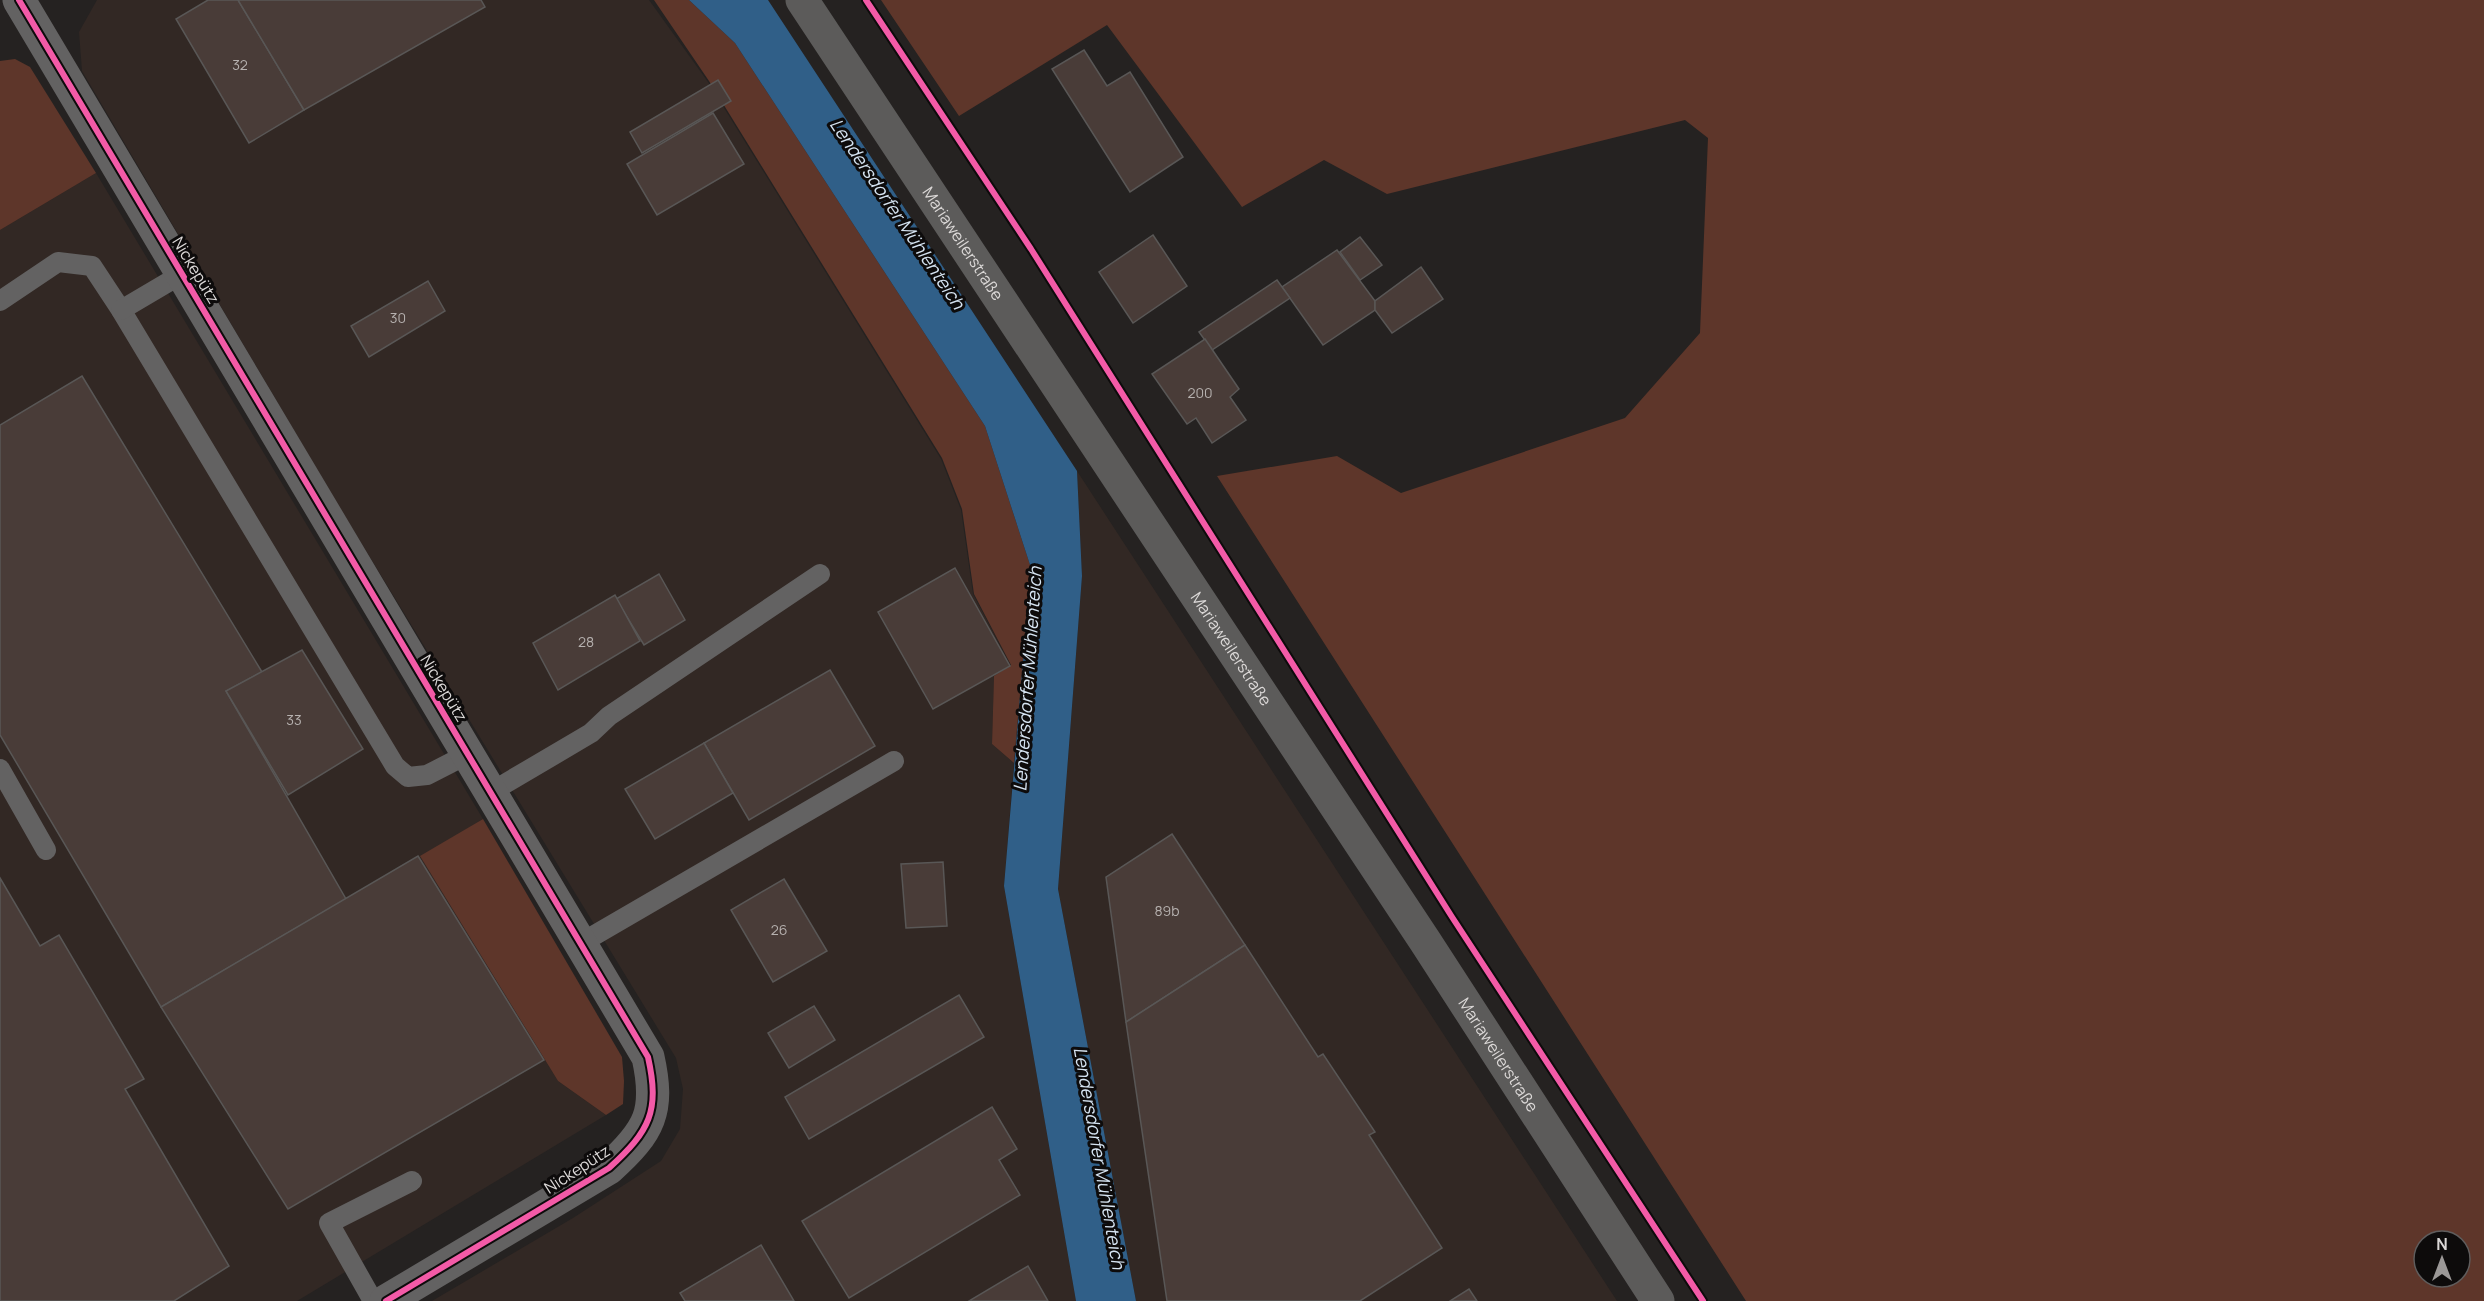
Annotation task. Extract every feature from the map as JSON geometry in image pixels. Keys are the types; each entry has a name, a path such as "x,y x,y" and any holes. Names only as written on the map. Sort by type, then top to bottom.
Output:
{"main road":[{"name":"Mariaweilerstraße","path":"802,0 1425,941 1658,1301"}],"street":[{"name":"Nickepütz","path":"19,0 648,1057 654,1083 652,1112 633,1146 609,1168 386,1301"}],"lane":[{"path":"0,301 58,262 92,266 121,310 395,766 408,777 427,775 468,754"},
{"path":"121,310 182,274"},
{"path":"491,792 591,734 609,716 820,574"},
{"path":"581,943 894,761"},
{"path":"0,769 46,850"},
{"path":"373,1301 329,1223 412,1181"}],"shaded area":[{"path":"97,0 649,0 708,82 941,459 961,510 973,594 1011,666 994,676 992,744 1014,763 1004,886 1076,1301 432,1301 573,1218 661,1161 680,1129 683,1089 676,1058 338,505 82,71 79,32"},
{"path":"654,0 689,0 735,43 985,426 1031,568 1014,763 992,744 994,676 1011,665 974,594 962,509 942,458 709,81"},
{"path":"881,0 2484,0 2484,1301 1746,1301 1217,476 1337,456 1401,493 1625,418 1700,333 1708,138 1685,120 1387,194 1324,160 1242,207 1107,25 959,116"},
{"path":"15,59 30,67 96,173 0,230 0,61"},
{"path":"96,173 483,819 421,857 558,1081 606,1115 297,1301 0,1301 0,230"},
{"path":"1077,471 1617,1301 1136,1301 1058,889 1082,576"},
{"path":"483,819 622,1057 623,1104 606,1115 558,1081 420,856"}],"water":[{"name":"Lendersdorfer Mühlenteich","path":"689,0 768,0 1077,471 1082,576 1058,889 1136,1301 1076,1301 1004,886 1031,568 985,426 735,43"}],"building":[{"path":"208,0 238,0 304,110 249,143 176,19"},
{"path":"238,0 481,0 485,7 304,110"},
{"path":"1084,50 1107,86 1130,72 1183,157 1130,192 1052,69"},
{"path":"718,80 731,101 642,153 630,132"},
{"path":"713,113 744,164 657,215 627,164"},
{"path":"1153,235 1187,286 1133,323 1099,272"},
{"path":"1360,237 1382,265 1360,280 1340,252"},
{"path":"1337,250 1375,301 1375,310 1323,345 1282,287"},
{"path":"1421,267 1443,299 1392,333 1375,310 1375,301"},
{"path":"1277,280 1290,298 1212,350 1199,332"},
{"path":"428,281 445,311 369,357 351,326"},
{"path":"1205,339 1239,389 1230,397 1246,420 1212,443 1196,418 1187,424 1152,374"},
{"path":"82,376 262,672 226,691 346,899 161,1007 0,735 0,425"},
{"path":"955,568 1010,666 933,709 878,612"},
{"path":"659,574 685,620 644,645 616,599"},
{"path":"615,595 640,641 558,690 533,643"},
{"path":"302,650 363,749 288,795 226,691"},
{"path":"830,670 875,746 749,820 704,743"},
{"path":"704,743 733,793 655,839 625,789"},
{"path":"1172,834 1245,945 1126,1022 1106,877"},
{"path":"418,856 544,1060 288,1209 161,1007"},
{"path":"943,862 947,926 906,928 901,864"},
{"path":"0,878 40,946 59,935 144,1079 125,1089 229,1266 174,1301 0,1301"},
{"path":"784,879 827,951 773,982 731,910"},
{"path":"1245,945 1318,1057 1323,1054 1375,1132 1369,1135 1442,1248 1360,1301 1167,1301 1126,1022"},
{"path":"959,995 984,1037 809,1139 785,1097"},
{"path":"814,1006 835,1040 789,1068 768,1033"},
{"path":"992,1107 1017,1149 999,1160 1020,1195 849,1298 802,1221"},
{"path":"761,1245 794,1301 685,1301 680,1293"},
{"path":"1028,1266 1048,1301 969,1301"},
{"path":"1469,1289 1477,1301 1450,1301"}],"cycle path":[{"path":"19,0 648,1057 653,1092 652,1106 643,1131 623,1155 609,1168 386,1301"},
{"path":"866,0 1031,249 1452,917 1703,1301"}]}
